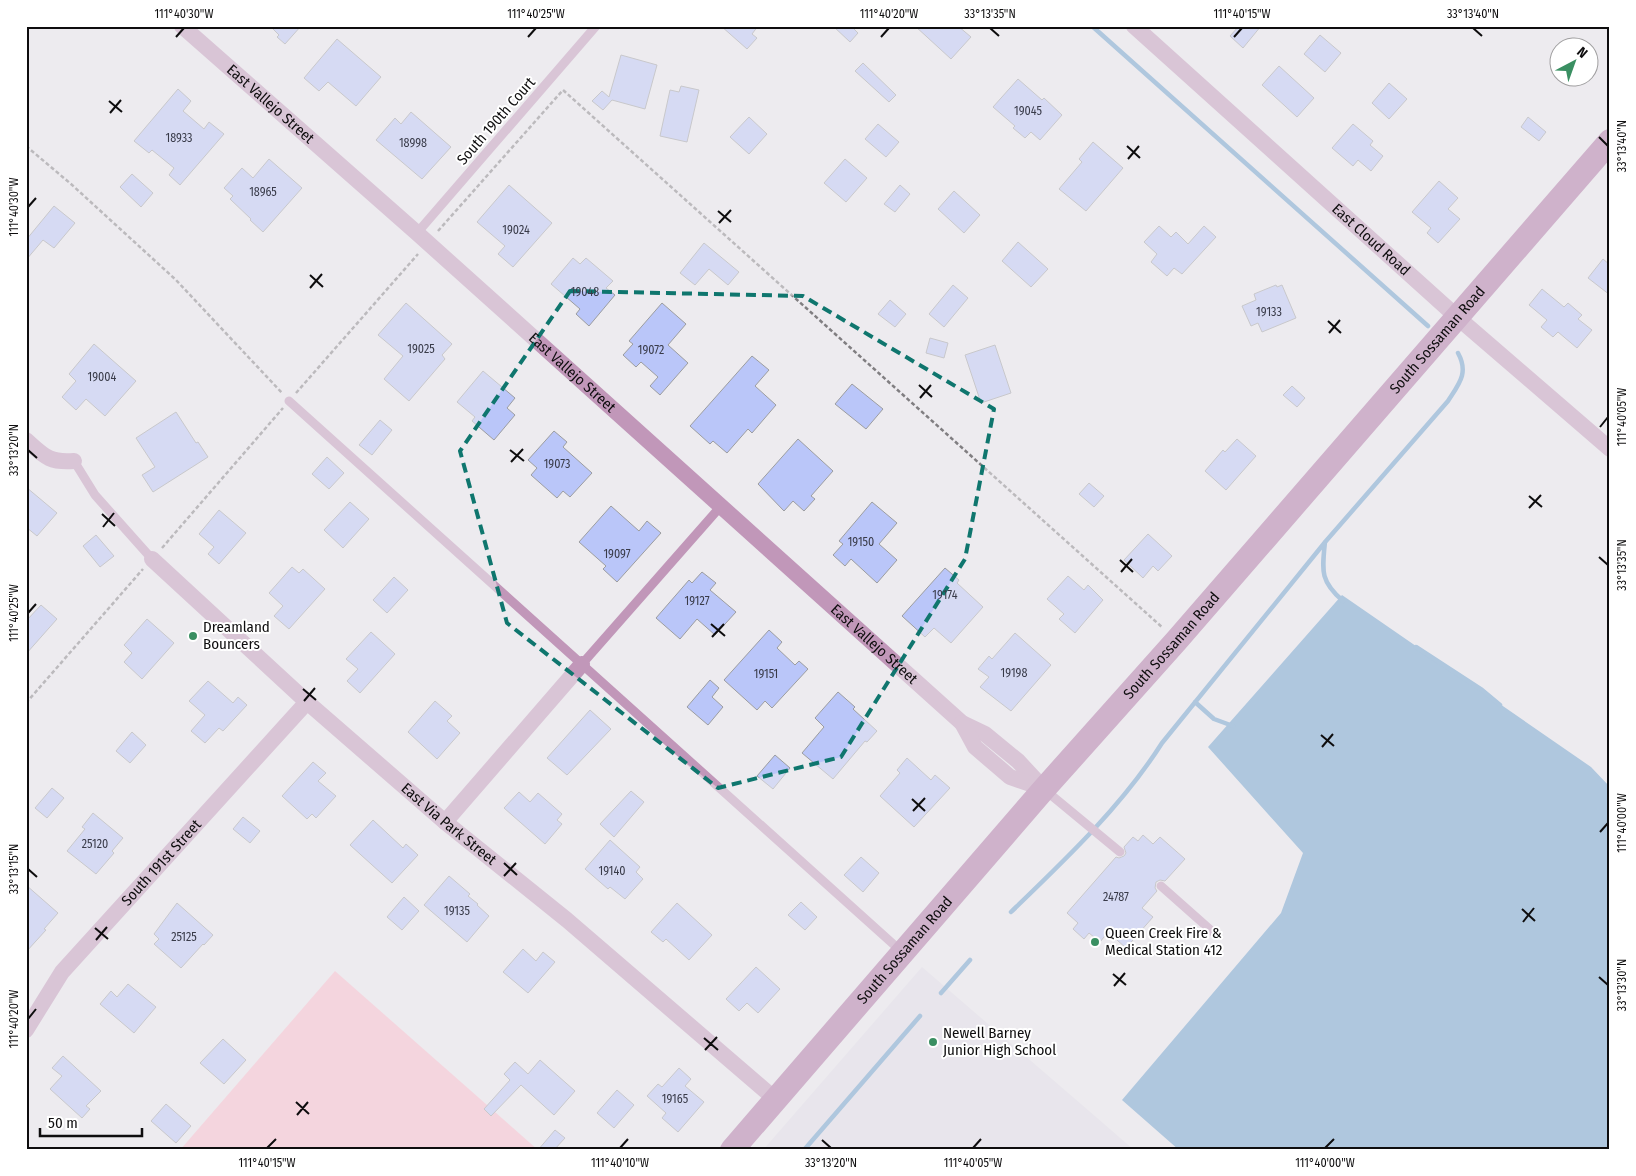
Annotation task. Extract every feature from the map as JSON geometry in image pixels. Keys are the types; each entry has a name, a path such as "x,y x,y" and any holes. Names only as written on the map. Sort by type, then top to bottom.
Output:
{"main road":[{"name":"South Sossaman Road","path":"732,1150 902,952 1177,640 1610,141"}],"street":[{"name":"East Vallejo Street","path":"182,26 417,233 962,723 975,747 1010,777 1044,789"},
{"name":"East Cloud Road","path":"1134,26 1457,317 1610,449"},
{"path":"26,440 42,454 58,462 74,461"},
{"name":"East Via Park Street","path":"152,559 307,702 445,822 567,920 775,1099"},
{"path":"445,822 582,664"},
{"name":"South 191st Street","path":"26,1030 62,972 307,702"}],"lane":[{"name":"South 190th Court","path":"417,233 596,26"},
{"path":"289,401 902,952"},
{"path":"74,461 95,495 152,559"},
{"path":"582,664 721,506"},
{"path":"1044,789 1120,852"},
{"path":"1161,886 1214,933"}],"path":[{"path":"563,90 1177,640"},
{"path":"26,146 176,280 289,401"}],"highlighted area":[{"path":"570,291 803,296 994,409 965,559 841,757 718,788 507,623 460,451"}],"shaded area":[{"name":"Newell Barney Junior High School","path":"922,967 1096,1117 1134,1150 763,1150"},
{"path":"335,971 538,1150 180,1150"}],"water":[{"path":"1342,595 1591,767 1610,787 1610,1145 1606,1150 1179,1150 1122,1100 1281,913 1303,853 1208,747"}],"building":[{"path":"270,26 301,26 285,44 277,37 279,35"},
{"path":"721,26 758,26 752,34 757,38 747,49"},
{"path":"833,26 851,26 858,33 850,42"},
{"path":"915,26 958,26 971,37 951,59"},
{"path":"1239,26 1261,26 1243,48 1230,36"},
{"path":"1320,35 1341,53 1325,72 1304,54"},
{"path":"337,39 381,77 356,106 328,82 319,91 304,78"},
{"path":"621,55 657,65 645,109 612,100 603,110 592,101 602,91 609,97"},
{"path":"863,63 896,95 889,102 855,71"},
{"path":"1279,66 1314,98 1297,117 1262,85"},
{"path":"1018,79 1042,100 1044,98 1062,115 1040,140 1031,132 1025,138 1013,128 1015,126 993,107"},
{"path":"1389,83 1407,99 1389,119 1372,103"},
{"path":"681,86 699,90 687,142 660,136 670,90 679,92"},
{"path":"178,89 191,101 183,111 204,129 209,122 224,134 180,185 169,175 174,168 152,150 149,153 134,141"},
{"path":"411,112 451,147 422,179 376,140 395,118 401,124"},
{"path":"749,117 767,134 749,154 730,137"},
{"path":"1528,117 1546,132 1539,141 1521,127"},
{"path":"878,124 899,142 886,157 865,139"},
{"path":"1353,124 1373,141 1370,145 1383,156 1371,171 1358,160 1353,166 1332,148"},
{"path":"1093,142 1123,168 1086,211 1059,189 1082,162 1079,159"},
{"path":"269,159 302,188 263,232 230,199 233,196 224,188 242,168 253,178"},
{"path":"845,159 867,178 846,202 824,183"},
{"path":"132,174 153,193 141,207 120,187"},
{"path":"1439,181 1458,198 1448,209 1460,219 1438,243 1427,233 1431,228 1412,212"},
{"path":"509,185 552,223 513,267 498,254 505,246 477,222"},
{"path":"900,185 910,194 895,212 884,204"},
{"path":"954,191 980,215 964,233 938,209"},
{"path":"54,206 75,223 54,248 43,240 26,260 26,240"},
{"path":"1159,226 1171,237 1176,232 1188,244 1204,226 1216,237 1182,274 1174,268 1167,276 1151,262 1157,254 1144,242"},
{"path":"1018,242 1048,269 1031,287 1002,261"},
{"path":"704,243 739,272 728,285 709,269 695,285 680,273"},
{"path":"573,258 580,264 586,258 613,281 606,288 615,295 589,326 576,314 580,309 551,284"},
{"path":"1603,259 1610,265 1610,295 1588,278"},
{"path":"953,285 968,298 944,327 929,314"},
{"path":"1276,285 1277,287 1282,285 1296,318 1262,332 1258,323 1251,326 1242,306 1256,300 1254,294"},
{"path":"1542,289 1564,307 1568,303 1582,315 1578,319 1592,330 1577,348 1558,332 1553,337 1541,327 1547,320 1529,305"},
{"path":"890,300 906,314 895,327 878,314"},
{"path":"406,303 452,344 442,355 445,359 409,401 384,379 403,356 378,335"},
{"path":"662,303 686,324 668,345 688,363 660,395 650,386 658,377 641,362 636,367 623,355 633,344 629,341"},
{"path":"930,338 948,343 944,358 926,353"},
{"path":"94,344 136,381 105,416 86,399 76,410 62,397 76,381 69,374"},
{"path":"995,345 1011,393 981,403 965,355"},
{"path":"752,356 769,370 755,386 776,405 752,433 748,429 727,453 713,441 710,444 690,426"},
{"path":"483,371 515,398 507,408 515,415 494,440 472,421 475,417 457,402"},
{"path":"852,384 883,409 866,429 835,404"},
{"path":"1292,386 1305,398 1297,407 1283,395"},
{"path":"176,412 196,443 198,442 208,457 153,492 142,475 155,467 136,438"},
{"path":"380,420 392,430 372,455 359,445"},
{"path":"554,431 567,442 563,447 592,473 570,497 563,491 557,498 531,475 537,468 528,460"},
{"path":"798,439 833,471 811,496 815,499 804,511 793,501 784,511 758,484"},
{"path":"1237,439 1256,456 1226,490 1205,471 1223,450 1225,452"},
{"path":"327,457 344,473 329,489 312,474"},
{"path":"1089,483 1104,496 1094,507 1079,494"},
{"path":"26,487 57,513 37,536 26,527"},
{"path":"350,502 369,519 343,548 324,530"},
{"path":"872,502 897,523 879,544 897,560 877,583 851,559 845,566 833,555 843,544 839,541"},
{"path":"611,506 639,531 647,521 661,533 617,582 603,569 606,566 579,542"},
{"path":"219,510 246,533 219,564 208,554 214,547 199,534"},
{"path":"1148,534 1172,556 1158,571 1153,566 1143,578 1124,560"},
{"path":"96,535 114,556 100,567 83,546"},
{"path":"292,567 299,573 303,569 325,589 289,629 274,616 283,606 269,593"},
{"path":"945,568 959,580 957,583 983,607 951,643 934,628 925,637 902,616"},
{"path":"702,572 716,583 710,590 736,612 715,635 697,619 680,639 656,618 689,580 692,583"},
{"path":"1068,576 1084,590 1088,585 1103,600 1075,633 1059,619 1064,614 1047,599"},
{"path":"394,577 408,590 387,613 373,600"},
{"path":"41,605 57,619 26,654 26,621"},
{"path":"147,619 174,643 142,679 124,662 132,653 124,645"},
{"path":"769,630 782,642 777,648 795,665 799,661 808,669 772,708 765,701 757,710 724,680"},
{"path":"371,632 395,654 360,693 347,681 358,669 346,659"},
{"path":"1015,633 1051,665 1011,711 980,687 989,677 978,669 989,656 992,659"},
{"path":"710,680 719,688 712,697 723,707 708,725 687,707"},
{"path":"208,681 233,703 238,697 247,705 223,731 219,728 205,743 191,731 205,715 189,701"},
{"path":"838,692 877,731 867,742 865,741 833,779 802,753 824,727 815,718"},
{"path":"435,701 452,716 447,721 460,733 437,759 408,732"},
{"path":"590,710 611,729 567,775 547,758"},
{"path":"132,732 146,745 130,763 116,751"},
{"path":"775,755 790,768 773,789 757,776"},
{"path":"907,758 931,780 935,775 950,788 914,827 880,796 900,773 897,770"},
{"path":"313,762 326,773 318,781 336,796 316,818 312,814 307,819 282,796"},
{"path":"52,788 64,798 47,818 35,808"},
{"path":"631,791 644,802 614,837 600,824"},
{"path":"519,792 530,802 538,793 562,814 557,820 562,824 545,844 504,808"},
{"path":"93,813 123,838 112,851 114,853 96,874 67,851 85,829 82,827"},
{"path":"243,817 260,831 250,843 233,829"},
{"path":"373,820 403,848 406,844 418,855 392,883 350,845"},
{"path":"1143,835 1153,844 1160,837 1185,859 1165,881 1160,880 1156,882 1155,888 1157,891 1142,908 1153,917 1126,948 1108,932 1100,942 1089,933 1084,939 1073,929 1078,923 1067,913 1116,857 1124,856 1126,853 1124,847 1133,837 1138,841"},
{"path":"610,840 640,867 636,872 643,879 625,899 610,887 608,889 585,869"},
{"path":"861,857 879,873 863,892 844,875"},
{"path":"449,876 470,894 468,896 489,916 467,942 424,905"},
{"path":"26,885 58,913 44,929 46,930 26,952"},
{"path":"404,897 419,911 402,930 387,917"},
{"path":"801,902 817,917 805,930 788,915"},
{"path":"177,903 213,935 181,968 154,944 159,939 154,934"},
{"path":"677,903 712,935 689,960 666,939 663,942 651,932"},
{"path":"523,949 536,961 543,952 555,962 528,993 503,972"},
{"path":"756,967 780,989 758,1013 747,1003 739,1011 726,999"},
{"path":"128,984 156,1007 134,1033 100,1004 111,991 117,997"},
{"path":"223,1039 246,1060 224,1084 200,1063"},
{"path":"63,1056 101,1091 86,1106 90,1109 82,1118 50,1089 62,1076 52,1068"},
{"path":"540,1060 575,1091 554,1115 521,1085 491,1116 484,1109 510,1080 504,1074 515,1062 528,1074"},
{"path":"679,1068 691,1079 685,1086 704,1102 678,1132 662,1118 666,1113 647,1096 658,1084 662,1087"},
{"path":"617,1090 634,1105 614,1128 597,1113"},
{"path":"166,1104 191,1126 176,1143 151,1121"},
{"path":"555,1130 565,1138 554,1150 538,1150"}],"waterway":[{"path":"1092,26 1428,326"},
{"path":"1011,912 1092,832 1129,789 1162,743 1326,541 1448,401 1459,384 1463,372 1458,353"},
{"path":"1325,542 1324,575 1330,587 1343,601"},
{"path":"1416,647 1482,690 1500,705"},
{"path":"1195,702 1214,719 1233,726"},
{"path":"941,993 970,960"},
{"path":"804,1150 920,1016"}],"place":[{"name":"Dreamland Bouncers","path":"193,636"},
{"name":"Queen Creek Fire & Medical Station 412","path":"1095,942"},
{"name":"Newell Barney Junior High School","path":"933,1042"}]}
